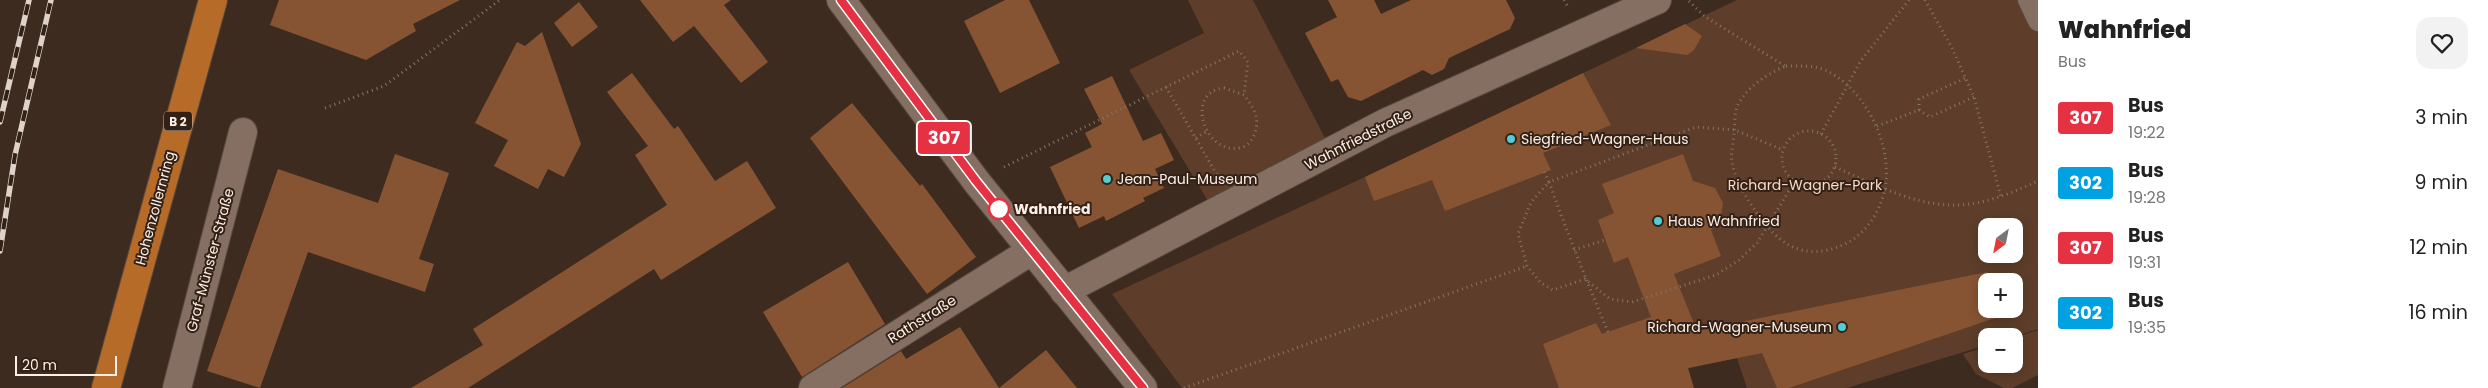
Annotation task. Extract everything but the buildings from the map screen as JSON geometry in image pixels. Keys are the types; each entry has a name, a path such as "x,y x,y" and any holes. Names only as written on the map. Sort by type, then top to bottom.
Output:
{"main road":[{"name":"Hohenzollernring","path":"106,388 213,0"}],"street":[{"path":"841,0 976,181 1143,388"},
{"name":"Wahnfriedstraße","path":"1064,290 1233,204 1385,123 1657,0"},
{"name":"Graf-Münster-Straße","path":"177,388 243,132"},
{"name":"Rathstraße","path":"813,388 1031,251"}],"lane":[{"path":"2028,0 2038,21"}],"path":[{"path":"325,108 384,86 500,0"},
{"path":"1688,0 1704,16 1786,66"},
{"path":"1821,134 1847,83 1877,38 1909,0"},
{"path":"1926,0 1974,97 2001,197"},
{"path":"976,181 1239,51 1248,62 1244,94 1257,115 1257,126 1249,144 1241,148 1227,149 1212,140 1207,131 1201,109 1206,96 1215,89 1224,88 1244,94"},
{"path":"1786,66 1817,68 1847,83 1877,126 1884,151 1885,188 1879,211 1852,241 1832,249 1801,251 1779,240 1767,228 1742,191 1731,161 1737,107 1748,92 1772,72 1786,66"},
{"path":"1919,110 1920,99 1966,78"},
{"path":"1166,87 1233,204"},
{"path":"1919,110 1930,117 1974,97"},
{"path":"1877,126 1919,110"},
{"path":"1586,279 1553,290 1541,283 1528,266 1518,234 1531,202 1548,182 1696,127 1735,130 1783,150"},
{"path":"1196,138 1207,131"},
{"path":"1806,131 1821,134 1831,141 1836,149 1836,167 1825,181 1817,185 1808,186 1795,181 1786,172 1782,164 1783,150 1790,139 1798,133 1806,131"},
{"path":"1836,167 1918,200 1955,205 1974,204 2001,197 2038,181"},
{"path":"1544,172 1608,332"},
{"path":"1586,279 1610,298 1632,302 1716,275 1740,260 1757,243 1795,181"},
{"path":"1574,250 1605,240"},
{"path":"1184,388 1528,266"}],"green space":[{"path":"1188,0 1253,0 1325,138 1208,201 1129,70 1204,33"},
{"name":"Richard-Wagner-Park","path":"1737,0 2038,0 2038,329 2023,334 2023,328 1978,328 1978,347 1847,388 1747,388 1737,358 1595,388 1182,388 1112,294 1365,177"},
{"path":"2038,330 2038,375 2012,388 2004,388 1976,374 1963,354 1978,349 1978,373 2023,373 2023,335"}],"railway":[{"path":"0,122 29,0"},
{"path":"0,251 15,155 51,0"}],"bus line":[{"name":"307","path":"841,0 976,181 1143,388"}],"place":[{"name":"Siegfried-Wagner-Haus","path":"1511,139"},
{"name":"Jean-Paul-Museum","path":"1107,179"},
{"name":"Wahnfried","path":"999,209"},
{"name":"Haus Wahnfried","path":"1658,221"},
{"name":"Richard-Wagner-Museum","path":"1842,327"}]}
